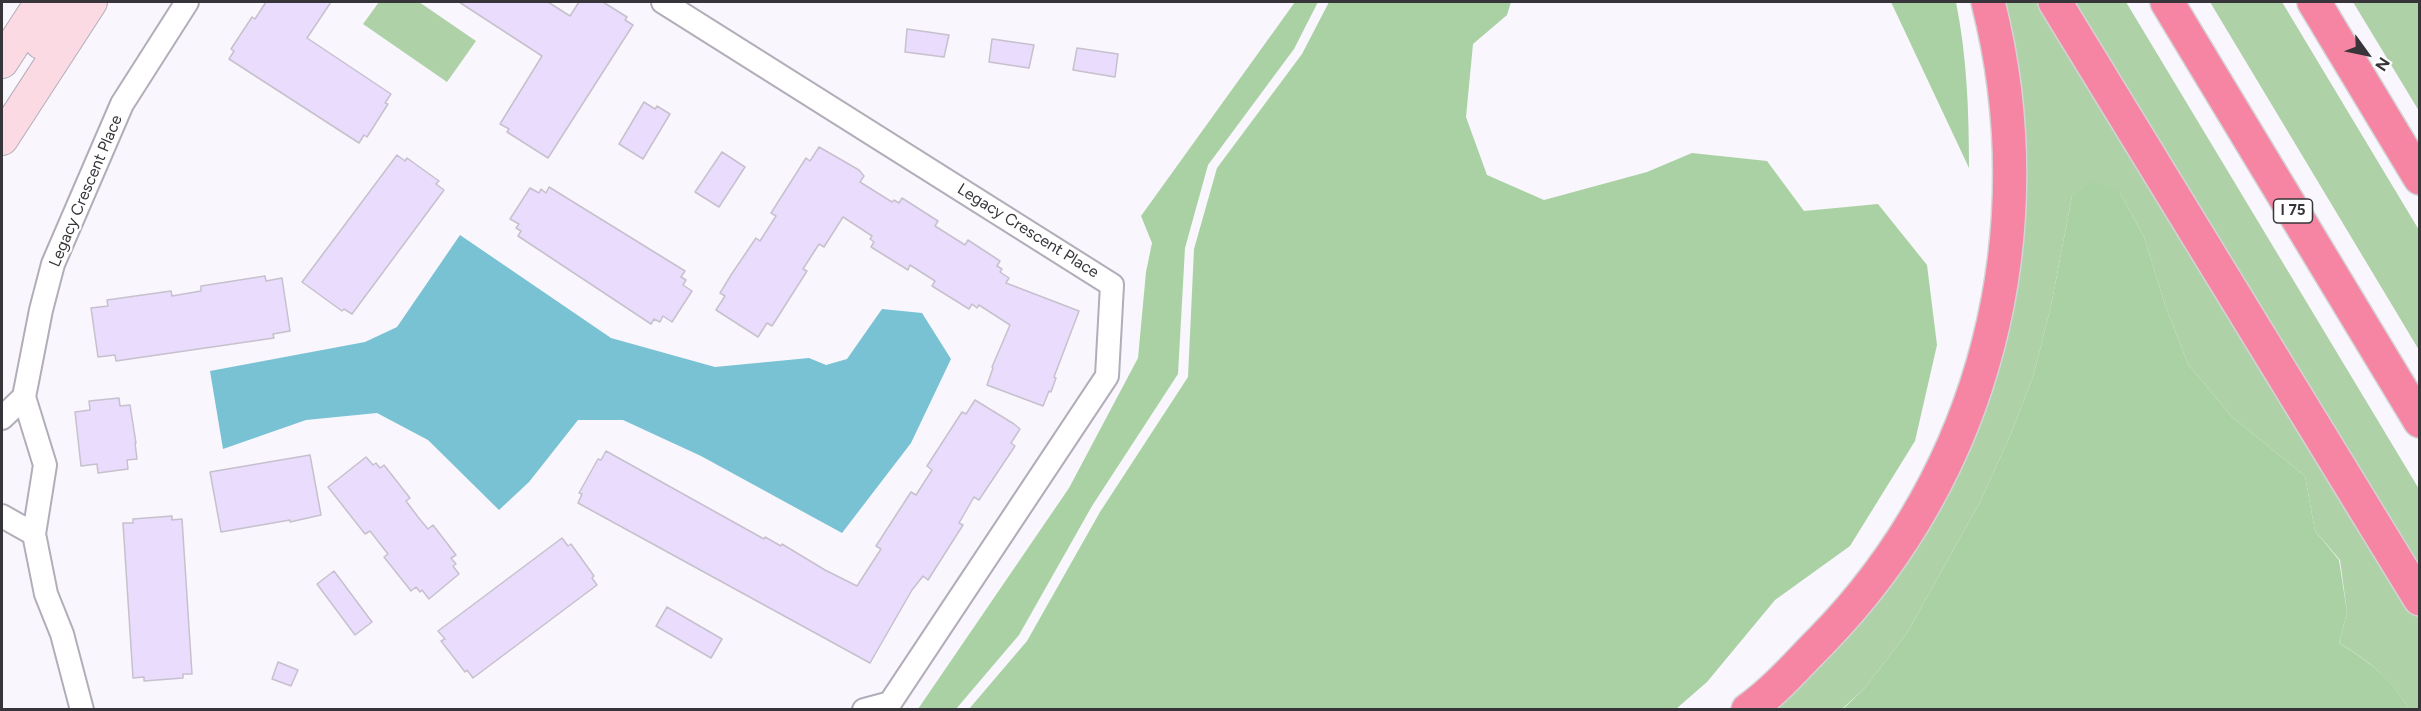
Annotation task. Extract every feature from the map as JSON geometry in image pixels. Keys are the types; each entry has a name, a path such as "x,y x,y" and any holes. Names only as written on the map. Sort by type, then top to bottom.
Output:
{"highway":[{"path":"1748,710 1799,664 1840,622 1877,576 1909,529 1936,482 1959,433 1976,384 1991,334 2009,234 2010,134 2006,86 1988,2"},
{"path":"2055,2 2420,599"},
{"name":"I 75","path":"2167,2 2420,422"},
{"path":"2313,2 2420,178"}],"main road":[{"path":"2,62 41,2"},
{"path":"2,111 11,88 61,12 63,2"},
{"path":"2,139 91,2"}],"street":[{"name":"Legacy Crescent Place","path":"82,710 62,634 46,594 34,534 45,465 24,397 41,310 54,264 122,104 187,2"},
{"name":"Legacy Crescent Place","path":"663,2 1112,285 1107,376 890,703 864,710"},
{"path":"2,418 24,397"},
{"path":"2,516 34,534"}],"green space":[{"path":"379,2 419,2 476,41 447,82 363,24"},
{"path":"1295,2 1318,2 1294,49 1208,165 1185,248 1178,374 1092,506 1019,635 956,709 918,709 1069,488 1138,358 1146,272 1152,243 1141,216"},
{"path":"1329,2 1511,2 1507,15 1473,44 1466,117 1487,175 1544,200 1647,172 1692,153 1767,161 1804,211 1878,204 1927,265 1937,345 1915,441 1850,546 1775,600 1707,682 1676,709 969,709 1027,641 1100,512 1188,377 1194,249 1217,168 1302,54"},
{"path":"1891,2 1956,2 1967,85 1969,168"},
{"path":"1999,2 2052,2 2419,618 2419,709 2409,709 2395,688 2379,672 2339,643 2347,612 2340,560 2315,531 2305,476 2232,417 2188,364 2166,308 2144,237 2120,193 2072,196 2051,306 2034,374 2010,436 1980,502 1907,633 1864,689 1842,709 1762,710 1814,664 1995,358"},
{"path":"2073,2 2126,2 2419,489 2419,578"},
{"path":"2210,2 2282,2 2419,230 2419,350"},
{"path":"2353,2 2419,2 2419,111"},
{"path":"2094,181 2120,193 2144,237 2166,308 2188,364 2232,417 2305,476 2315,531 2339,560 2347,612 2339,643 2361,657 2387,679 2409,709 1843,709 1864,689 1907,633 1980,502 2010,436 2034,374 2051,306 2072,196"}],"water":[{"path":"460,235 611,338 715,367 809,358 826,365 847,359 882,309 922,313 951,359 911,443 842,533 701,456 623,420 578,420 529,482 499,510 428,440 377,413 306,420 223,449 210,371 365,342 397,327"}],"building":[{"path":"266,2 331,2 307,38 391,94 385,103 388,104 367,137 364,135 359,143 229,59 234,51 231,49 252,17 255,19"},
{"path":"459,2 548,2 570,16 579,2 603,2 627,17 625,20 633,25 548,158 507,132 509,129 500,124 542,56"},
{"path":"907,29 949,35 944,57 905,52"},
{"path":"992,39 1034,45 1029,68 989,62"},
{"path":"1077,48 1118,54 1115,77 1073,70"},
{"path":"644,102 655,109 657,106 670,114 643,159 619,144"},
{"path":"819,147 859,170 864,176 860,182 892,202 894,200 899,203 902,198 938,221 935,226 965,245 968,240 1000,261 997,266 1002,269 1000,272 1009,278 1006,283 1079,311 1054,377 1056,378 1051,392 1049,391 1043,406 987,385 1010,325 979,305 977,308 972,304 969,309 932,286 935,281 910,265 908,270 871,247 874,242 870,239 872,236 843,217 824,247 819,244 803,269 807,271 772,326 767,323 758,337 716,310 725,296 720,293 731,275 756,238 760,241 776,216 771,213 806,158 810,161"},
{"path":"722,152 745,167 719,207 695,192"},
{"path":"397,155 405,161 407,158 439,181 436,184 444,190 352,314 344,309 342,311 302,282"},
{"path":"549,187 685,271 681,277 686,280 683,285 692,291 672,322 663,316 660,322 654,319 651,324 518,236 521,231 516,228 519,224 510,219 530,188 539,193 541,189 546,193"},
{"path":"265,276 266,281 282,278 290,331 273,334 274,338 116,361 115,355 98,357 91,308 108,306 107,300 171,291 172,296 201,291 201,286"},
{"path":"119,398 120,406 130,405 137,459 127,460 128,469 98,473 97,464 81,466 75,412 90,410 89,401"},
{"path":"975,400 1020,429 1011,443 1015,446 979,500 974,497 959,523 963,525 928,580 923,576 912,590 870,663 578,503 582,494 579,493 598,459 601,460 606,451 764,539 765,537 781,546 782,544 857,586 881,549 876,546 911,492 916,495 932,470 927,466 962,412 966,414"},
{"path":"310,455 321,515 221,532 210,472"},
{"path":"366,457 373,465 376,463 380,468 384,465 410,498 406,501 418,517 428,529 433,525 456,555 451,558 459,574 429,599 422,590 420,592 416,587 411,591 384,557 388,554 370,531 365,534 328,487"},
{"path":"172,516 172,520 182,519 192,674 183,674 183,678 144,681 144,677 133,678 123,523 133,523 133,519"},
{"path":"562,538 568,546 571,544 594,576 592,578 597,585 473,678 467,670 465,672 441,641 445,639 438,631"},
{"path":"334,571 372,622 355,635 317,584"},
{"path":"667,607 722,639 711,658 656,626"},
{"path":"278,662 298,670 291,686 272,679"}]}
